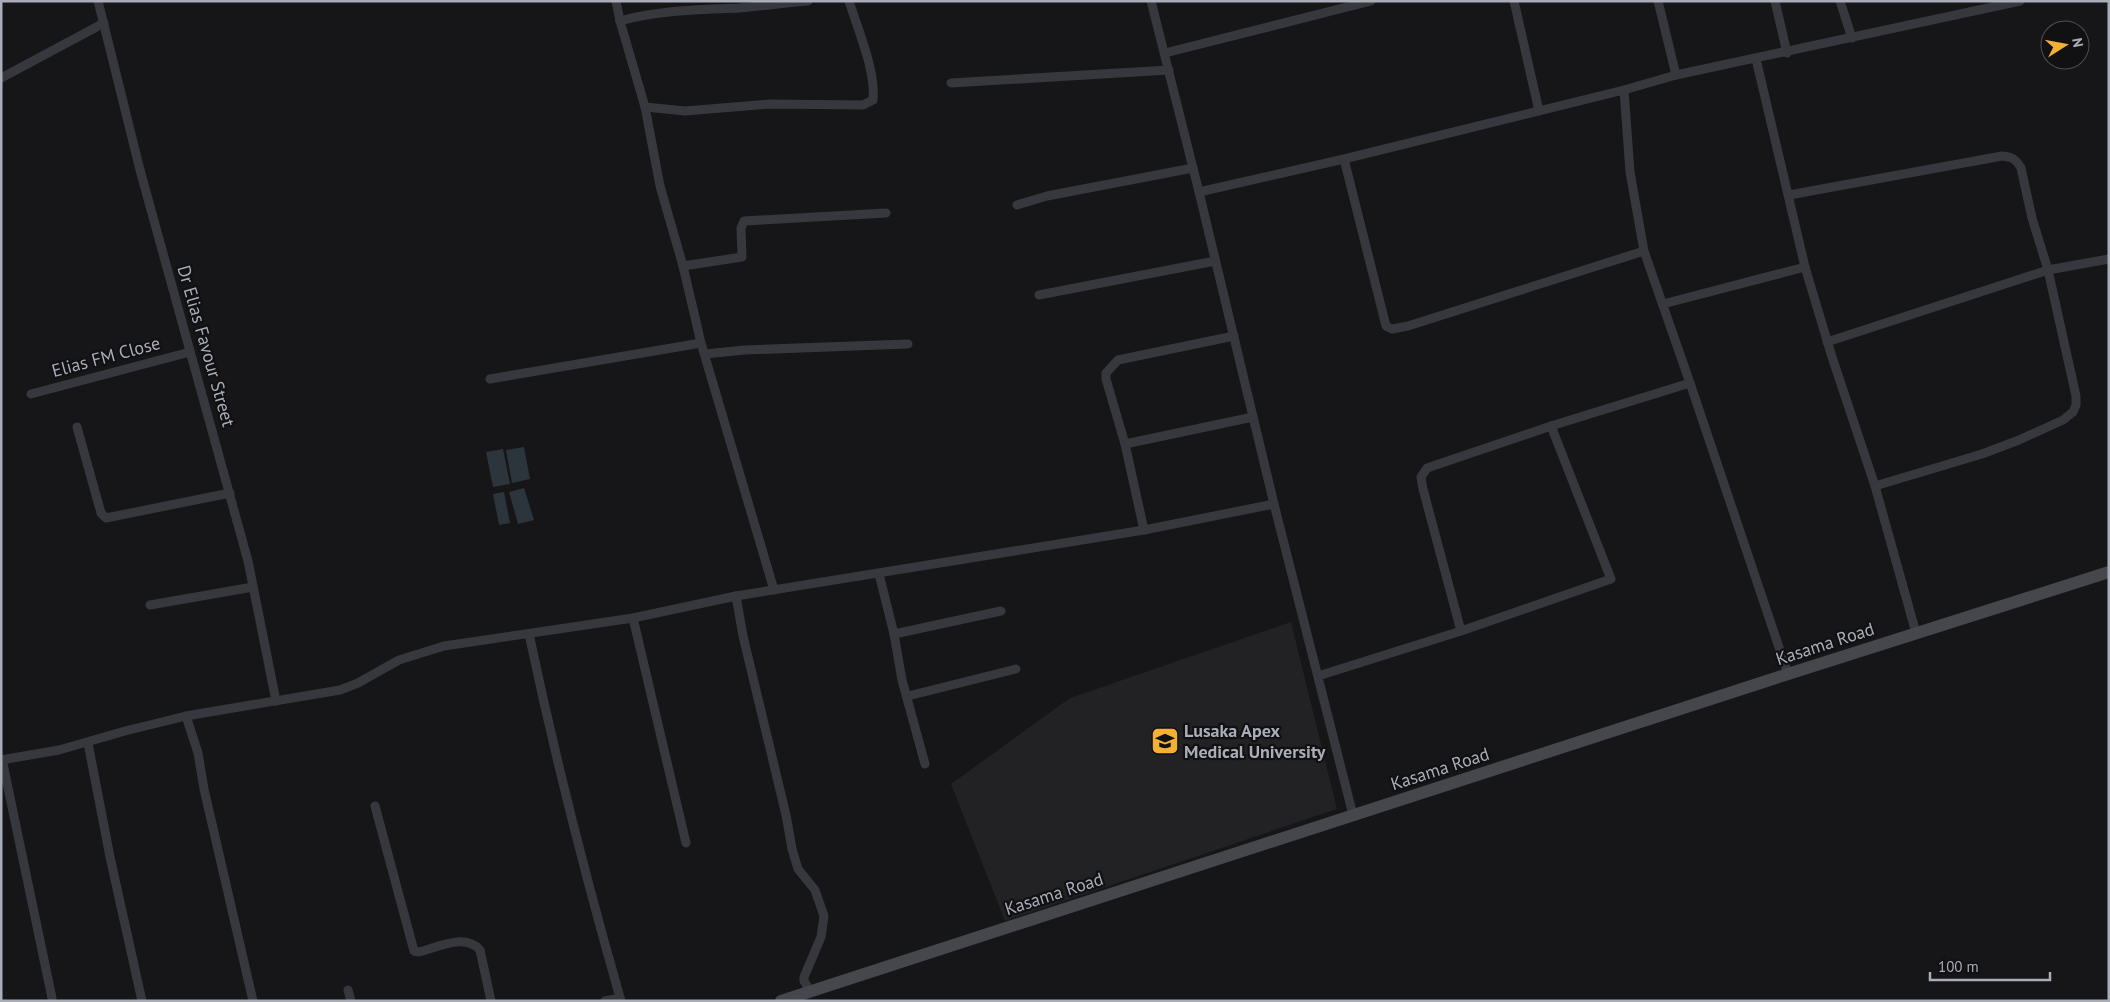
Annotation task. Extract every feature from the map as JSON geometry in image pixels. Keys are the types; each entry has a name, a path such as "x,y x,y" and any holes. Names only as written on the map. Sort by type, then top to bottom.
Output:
{"street":[{"name":"Dr Elias Favour Street","path":"98,1 140,170 248,561 276,701"},
{"path":"616,1 645,107 660,186 683,266 701,343 774,590"},
{"path":"620,21 640,15 771,6 808,1"},
{"path":"645,107 685,111 770,104 863,105 873,100 874,90 870,70 849,1"},
{"path":"1151,1 1274,504 1354,815"},
{"path":"1165,53 1371,1"},
{"path":"1514,1 1539,111"},
{"path":"1658,1 1676,75"},
{"path":"1775,1 1787,52"},
{"path":"1840,1 1852,38"},
{"path":"1199,192 1344,159 1624,90 1676,75 2020,1"},
{"path":"1,78 104,23"},
{"path":"1756,59 1805,267 1827,342 1875,486 1916,633"},
{"path":"951,83 1169,70"},
{"path":"1624,90 1630,172 1644,251 1788,674"},
{"path":"1788,195 2010,156 2021,168 2032,218 2048,270 2076,396 2076,405 2073,412 2053,425 2001,448 1875,486"},
{"path":"1344,159 1386,326 1392,329 1408,326 1644,251"},
{"path":"1017,205 1047,196 1193,168"},
{"path":"683,266 742,257 741,228 744,221 886,213"},
{"path":"1827,342 2048,270 2109,259"},
{"path":"1039,295 1216,261"},
{"path":"1663,304 1805,267"},
{"path":"1144,530 1125,444 1106,379 1106,373 1118,360 1234,336"},
{"path":"490,379 701,343"},
{"path":"705,354 745,350 908,344"},
{"name":"Elias FM Close","path":"31,394 190,352"},
{"path":"1461,631 1423,489 1421,477 1428,468 1551,426 1690,383"},
{"path":"1125,444 1253,417"},
{"path":"1318,676 1461,631 1612,580 1551,426"},
{"path":"77,427 101,513 106,518 230,493"},
{"path":"52,998 2,760 60,750 186,716 340,690 358,683 399,660 419,652 444,646 633,618 736,596 1144,530 1274,504"},
{"name":"Kasama Road","path":"781,1001 1788,674 2109,572"},
{"path":"879,574 894,634 902,680 908,696 925,764"},
{"path":"150,605 253,587"},
{"path":"736,596 743,636 786,815 792,849 798,870 815,890 824,916 821,937 804,978 810,991"},
{"path":"894,634 1001,611"},
{"path":"633,618 686,843"},
{"path":"529,634 548,724 582,862 621,999 605,1001"},
{"path":"908,696 1016,670"},
{"path":"186,716 198,753 204,789 253,1001"},
{"path":"88,743 106,840 142,1001"},
{"path":"375,806 414,951 419,952 462,940 475,944 480,950 491,1001"},
{"path":"348,990 351,1001"}],"shaded area":[{"path":"524,447 530,479 512,483 506,450"},
{"path":"503,449 510,484 493,487 486,452"},
{"path":"524,488 534,520 518,524 509,492"},
{"path":"504,492 510,523 499,525 493,494"},
{"name":"Lusaka Apex Medical University","path":"1291,622 1337,809 1005,921 951,784 1070,698"}],"place":[{"name":"Lusaka Apex Medical University","path":"1165,741"}]}
